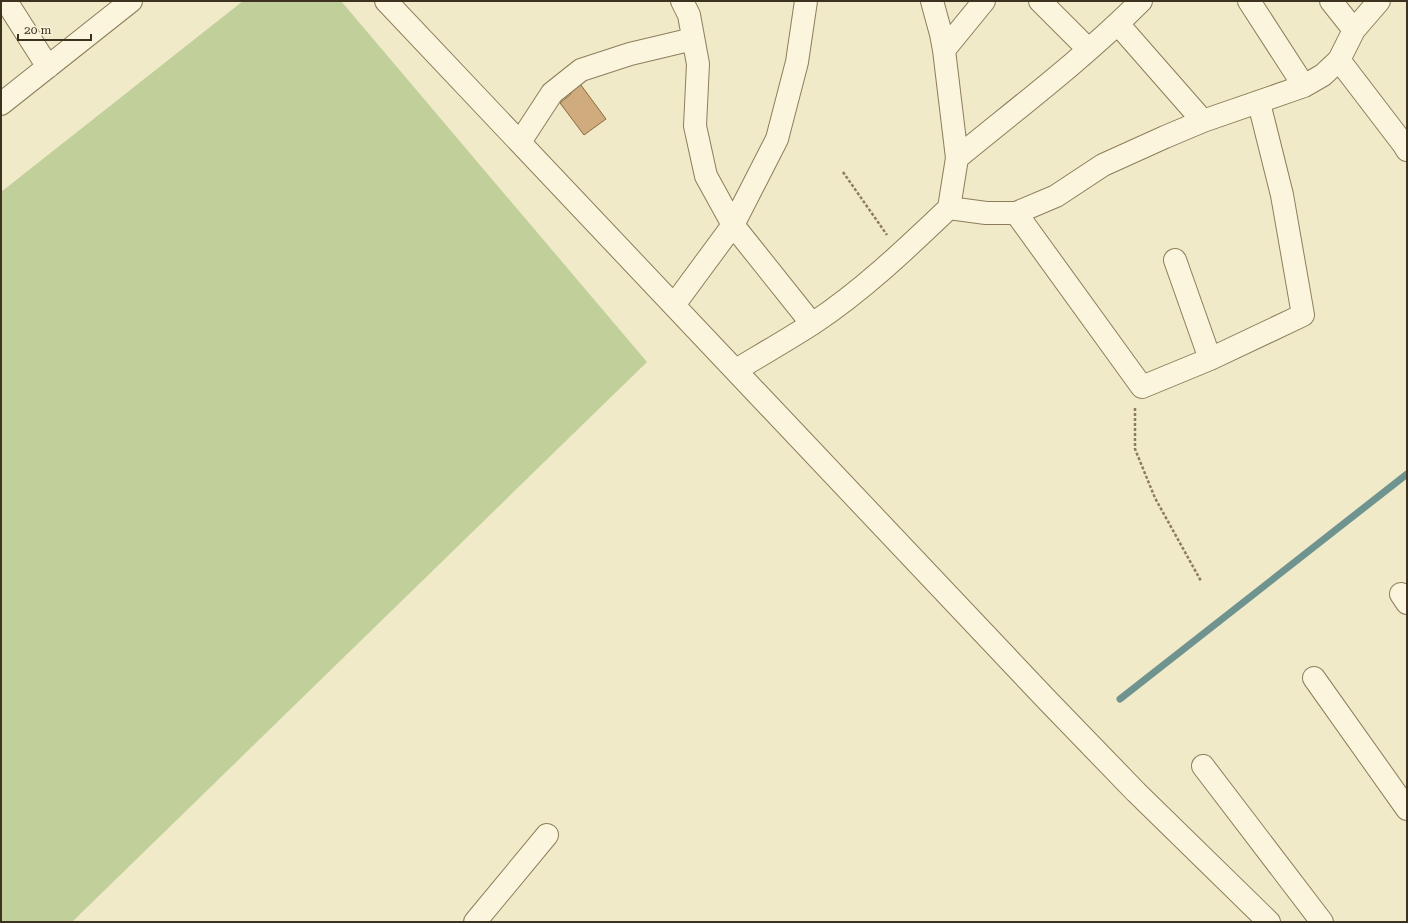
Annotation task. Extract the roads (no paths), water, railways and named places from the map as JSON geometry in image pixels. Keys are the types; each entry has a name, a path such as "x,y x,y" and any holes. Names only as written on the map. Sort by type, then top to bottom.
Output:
{"street":[{"path":"6,1 48,67"},
{"path":"1,104 131,1"},
{"path":"386,1 1048,701 1136,792 1269,922"},
{"path":"682,1 689,15 698,64 695,126 706,176 734,225 812,324"},
{"path":"674,305 734,225 777,139 797,62 806,1"},
{"path":"736,370 812,324 860,289 949,208 957,158 944,50 932,1"},
{"path":"944,50 984,1"},
{"path":"1040,1 1088,49"},
{"path":"957,158 1118,24 1141,1"},
{"path":"1249,1 1304,86"},
{"path":"1331,1 1354,30"},
{"path":"949,208 986,213 1016,214 1056,196 1103,165 1203,121 1304,86 1323,75 1339,60 1354,30 1379,1"},
{"path":"1118,24 1203,121"},
{"path":"520,142 552,92 581,70 630,54 693,39"},
{"path":"1339,60 1406,146"},
{"path":"1016,214 1142,387 1210,359 1303,315 1282,195 1259,102"},
{"path":"1175,260 1210,359"},
{"path":"1314,678 1407,809"},
{"path":"1203,766 1322,922"},
{"path":"475,922 547,835"}],"waterway":[{"path":"1120,699 1407,474"}]}
